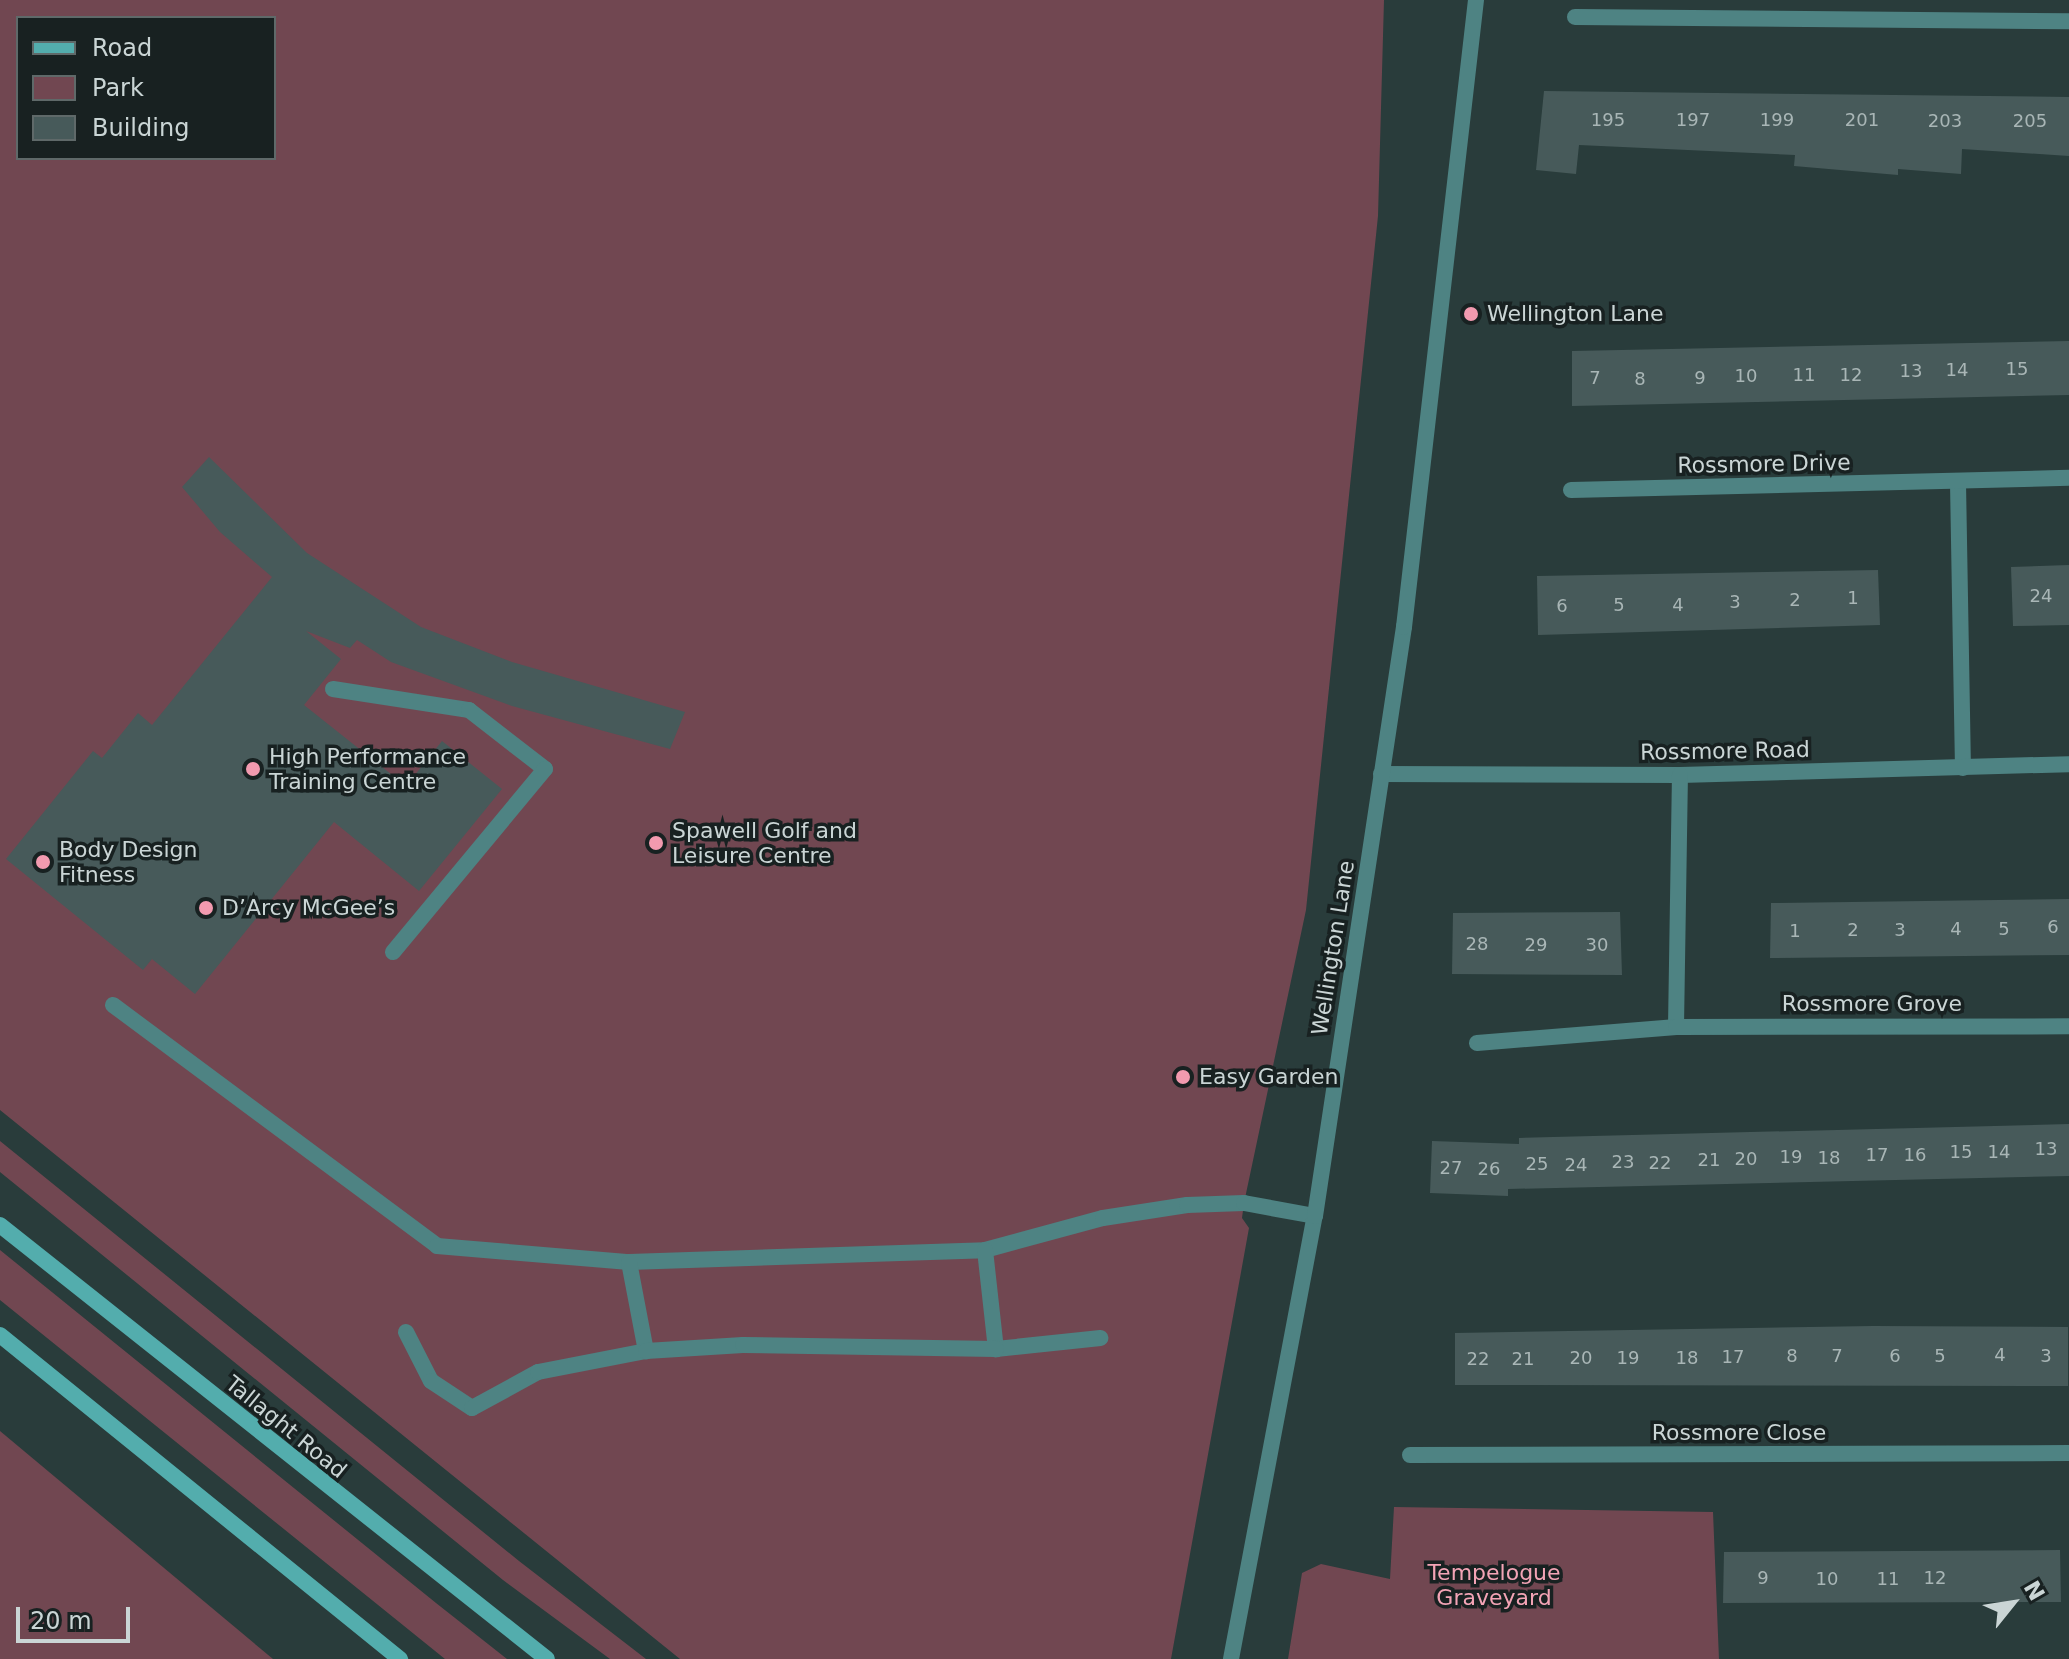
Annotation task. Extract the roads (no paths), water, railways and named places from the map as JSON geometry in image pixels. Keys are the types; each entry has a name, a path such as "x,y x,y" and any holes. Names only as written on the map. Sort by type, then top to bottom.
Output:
{"main road":[{"name":"Tallaght Road","path":"0,1225 547,1659"},
{"path":"0,1335 400,1659"}],"street":[{"name":"Wellington Lane","path":"1231,1659 1315,1216 1381,774 1435,390 1476,0"},
{"path":"1575,17 2069,21"},
{"name":"Rossmore Drive","path":"1571,490 2069,478"},
{"path":"1958,483 1963,768"},
{"path":"333,689 469,710 545,769 393,952"},
{"name":"Rossmore Road","path":"1381,774 1680,775 2069,764"},
{"path":"1676,1027 1680,775"},
{"path":"113,1005 437,1246 629,1262 985,1250 1103,1218 1187,1205 1244,1203 1315,1216"},
{"name":"Rossmore Grove","path":"1477,1043 1676,1027 2069,1026"},
{"path":"985,1250 996,1349"},
{"path":"629,1262 646,1351"},
{"path":"406,1332 431,1381 472,1408 538,1372 646,1351 743,1345 996,1349 1100,1338"},
{"name":"Rossmore Close","path":"1410,1455 2069,1453"}],"place":[{"name":"Wellington Lane","path":"1471,314"},
{"name":"High Performance Training Centre","path":"253,769"},
{"name":"Spawell Golf and Leisure Centre","path":"656,843"},
{"name":"Body Design Fitness","path":"43,862"},
{"name":"D’Arcy McGee’s","path":"206,908"},
{"name":"Easy Garden","path":"1183,1077"}],"park label":[{"name":"Tempelogue Graveyard","path":"1494,1584"}]}
